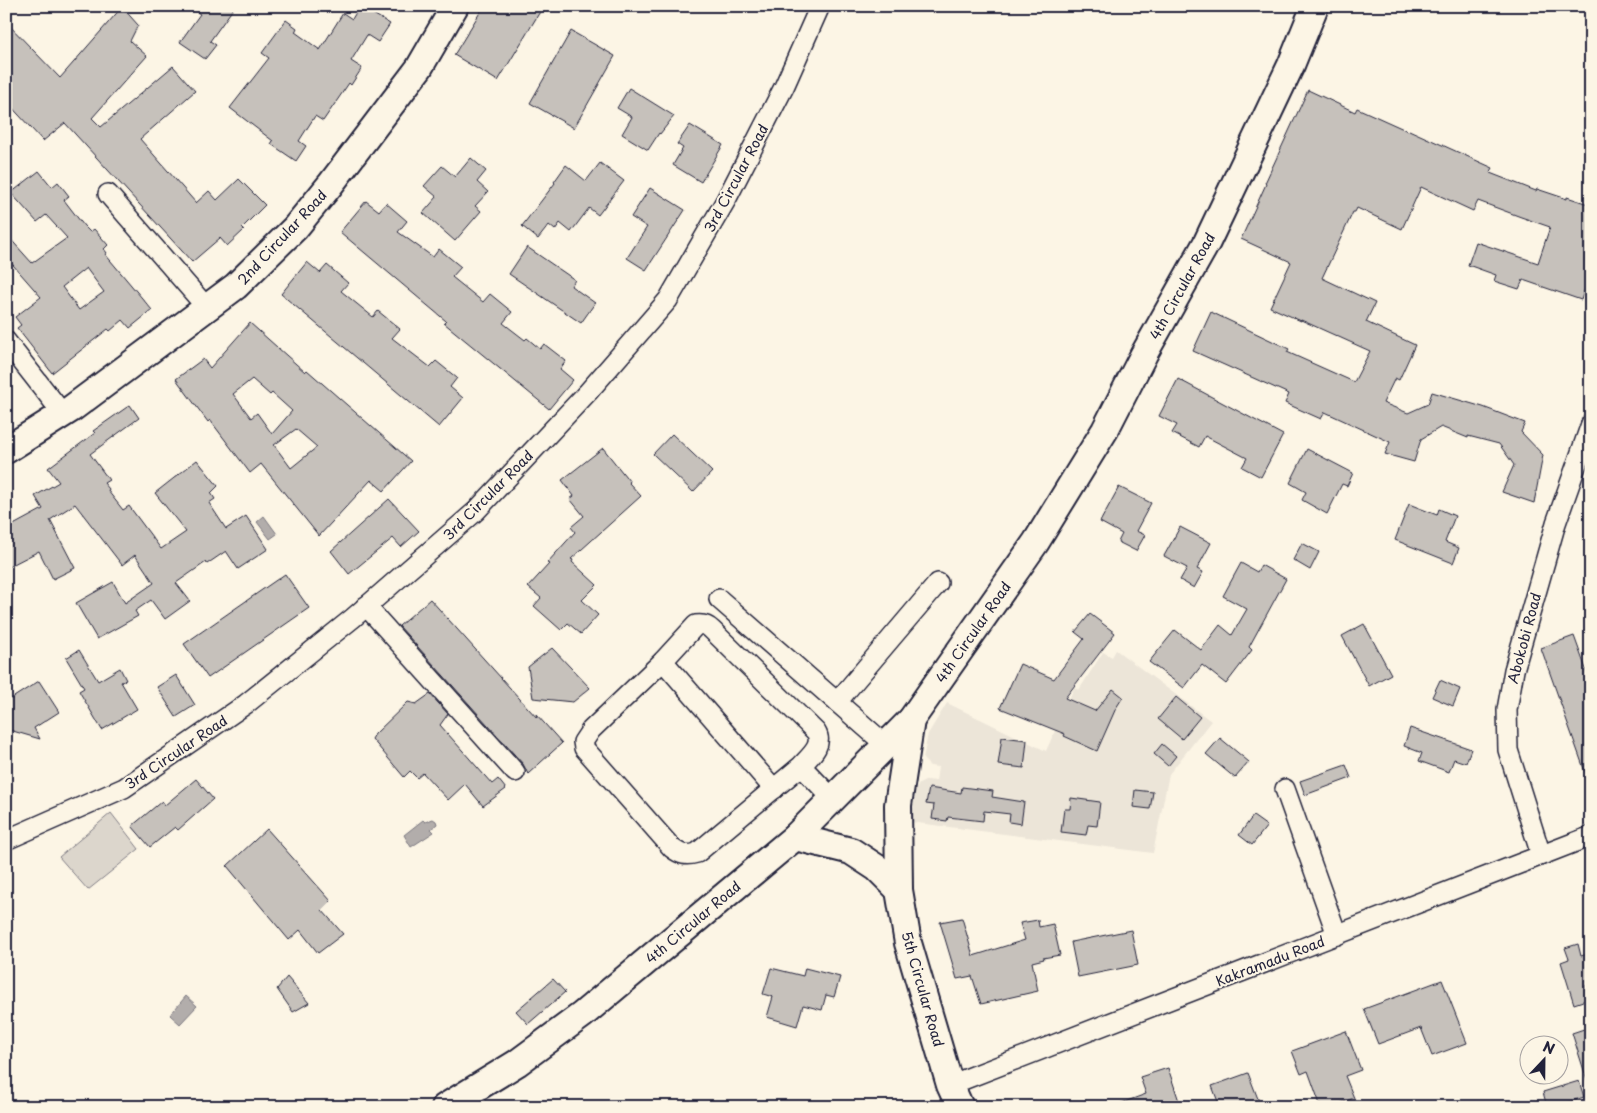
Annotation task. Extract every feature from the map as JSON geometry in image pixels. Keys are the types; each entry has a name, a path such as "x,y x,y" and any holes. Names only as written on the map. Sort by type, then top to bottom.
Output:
{"street":[{"name":"2nd Circular Road","path":"6,450 63,414 207,308 236,286 269,254 295,228 330,185 419,68 455,6"},
{"name":"3rd Circular Road","path":"6,840 124,788 246,704 366,606 476,511 588,392 668,300 730,192 784,87 820,6"},
{"name":"4th Circular Road","path":"445,1107 517,1063 582,1015 795,837 911,720 1036,542 1105,430 1144,354 1207,242 1291,65 1314,6"},
{"path":"108,194 207,308"},
{"path":"6,342 63,414"},
{"name":"Abokobi Road","path":"1541,855 1508,750 1507,710 1514,670 1554,532 1591,424"},
{"path":"837,702 938,583"},
{"path":"719,599 886,745"},
{"path":"366,606 515,772"},
{"path":"696,625 708,626 819,737 819,742 801,766 697,853 688,856 680,855 672,848 584,748 583,742 586,736 663,661 696,625"},
{"path":"663,661 774,789"},
{"name":"5th Circular Road","path":"911,720 898,806 899,890 908,943 955,1096"},
{"path":"801,766 833,799"},
{"path":"1285,789 1337,935"},
{"name":"Kakramadu Road","path":"955,1096 1337,935 1591,836"},
{"path":"795,837 850,851 877,868 899,890"}],"shaded area":[{"path":"264,516 277,534 270,539 257,522"},
{"path":"1116,650 1211,721 1169,774 1153,853 910,822 915,791 919,784 927,780 936,781 938,767 930,766 923,759 928,734 947,703 1046,751 1074,688 1079,690 1103,652 1112,657"},
{"path":"111,813 139,849 88,890 59,857"},
{"path":"433,819 437,824 431,829 434,832 411,847 404,835 423,820 425,822"},
{"path":"186,996 197,1006 180,1024 170,1015"}],"building":[{"path":"188,6 235,6 210,41 216,45 205,59 180,42 200,14"},
{"path":"360,6 390,24 378,42 367,35 351,61 362,68 351,85 349,83 323,121 315,116 299,141 306,146 296,161 271,144 273,141 230,108 269,58 262,53 286,20 297,28 295,32 320,50 343,13 352,19"},
{"path":"484,6 534,6 541,10 498,81 454,55"},
{"path":"122,7 138,25 130,41 147,56 92,118 101,127 173,66 195,91 140,139 196,203 209,191 217,200 239,179 265,205 242,228 244,230 227,246 220,238 192,262 65,123 43,141 6,101 6,22 60,78"},
{"path":"571,31 615,56 574,128 530,103"},
{"path":"629,88 674,116 659,133 648,150 622,134 632,117 617,108"},
{"path":"1308,90 1355,112 1357,108 1493,168 1490,173 1536,191 1537,189 1591,205 1591,271 1581,300 1523,280 1519,289 1494,281 1496,275 1468,265 1476,242 1538,263 1550,227 1478,201 1473,211 1421,187 1402,229 1357,208 1353,212 1322,278 1375,303 1366,322 1415,345 1399,380 1395,378 1383,403 1408,413 1428,404 1432,392 1483,407 1525,423 1521,432 1543,455 1534,503 1502,492 1514,465 1499,444 1468,436 1468,438 1441,427 1421,439 1414,462 1385,454 1390,442 1325,412 1321,419 1285,403 1289,394 1193,351 1211,312 1289,349 1287,352 1354,382 1370,351 1270,307 1291,262 1241,239"},
{"path":"690,125 723,145 701,182 673,165 683,148 677,144"},
{"path":"471,158 486,171 477,182 488,192 475,206 481,211 455,241 423,213 437,197 424,186 442,166 455,177"},
{"path":"600,163 624,181 598,215 589,208 571,232 560,223 555,230 549,225 538,239 522,226 555,183 566,165 586,181"},
{"path":"39,171 52,187 58,182 69,196 64,200 84,226 90,232 94,229 108,245 104,249 107,253 105,254 152,310 130,328 123,320 110,331 108,329 52,373 17,328 21,325 15,317 41,297 6,257 6,234 32,263 67,238 46,215 37,222 11,193","holes":["86,268 104,292 79,310 62,287"]},
{"path":"650,188 685,210 646,270 627,258 647,227 631,217"},
{"path":"366,201 379,211 386,203 407,221 398,232 433,257 439,249 461,267 452,277 483,302 490,294 512,312 503,323 525,340 527,338 540,349 544,344 566,361 560,369 573,380 549,409 444,323 446,321 340,232"},
{"path":"527,247 575,280 571,286 595,303 581,323 509,274"},
{"path":"307,262 320,273 327,265 348,283 341,291 373,317 378,311 400,329 392,338 430,367 436,361 457,378 450,387 463,398 439,427 281,294"},
{"path":"250,323 411,461 384,491 371,480 319,536 261,464 250,473 176,379 203,359 210,368","holes":["252,379 270,395 272,393 292,411 272,434 257,413 251,418 233,394","296,429 317,447 291,468 274,445"]},
{"path":"1178,379 1283,435 1261,477 1242,467 1247,458 1205,436 1199,447 1172,433 1177,425 1159,416"},
{"path":"130,405 139,418 90,454 109,480 104,483 109,489 108,491 123,510 129,506 161,549 186,532 155,493 197,460 218,486 211,493 215,499 209,503 226,529 246,516 268,549 238,569 226,551 207,564 206,562 176,583 190,601 165,619 151,600 135,611 138,616 97,639 76,603 113,582 125,603 154,583 135,555 122,565 75,504 50,520 75,568 53,579 39,551 6,568 6,529 43,509 35,496 59,482 48,468 95,433 93,431"},
{"path":"672,434 712,472 693,492 653,454"},
{"path":"603,448 641,496 571,559 597,585 582,600 598,615 581,634 568,623 561,630 534,606 541,598 528,587 575,532 571,527 584,516 570,499 574,496 562,480"},
{"path":"1307,449 1353,473 1347,486 1342,484 1327,514 1302,500 1306,492 1290,483"},
{"path":"1119,487 1151,503 1136,531 1145,535 1136,551 1118,542 1122,534 1100,522"},
{"path":"389,499 419,531 401,547 393,538 349,574 331,551"},
{"path":"1409,504 1437,515 1439,509 1455,516 1445,542 1459,548 1453,563 1395,540"},
{"path":"1180,527 1211,543 1197,569 1203,572 1194,588 1180,580 1187,568 1164,556"},
{"path":"1302,543 1319,552 1310,570 1293,560"},
{"path":"1241,563 1257,572 1261,565 1286,579 1249,647 1252,650 1226,684 1202,665 1184,688 1149,662 1175,630 1201,650 1220,625 1232,635 1247,609 1223,596"},
{"path":"285,574 309,608 208,678 184,644"},
{"path":"430,599 537,718 536,714 562,743 528,774 523,764 399,626"},
{"path":"1090,614 1115,633 1065,698 1095,711 1113,689 1123,697 1116,708 1097,751 1064,736 1065,734 1000,708 1020,664 1054,679 1084,639 1075,632"},
{"path":"1364,624 1391,674 1369,686 1342,636"},
{"path":"1574,636 1591,683 1591,782 1589,783 1541,648"},
{"path":"552,648 590,688 573,702 533,698 528,667"},
{"path":"79,650 98,681 120,668 126,680 121,682 137,709 102,730 79,691 84,688 66,658"},
{"path":"176,675 195,705 176,717 157,687"},
{"path":"1440,680 1460,689 1453,706 1432,697"},
{"path":"39,681 59,712 34,728 40,739 6,729 6,702"},
{"path":"430,694 448,714 440,725 492,784 498,779 506,789 483,806 465,784 448,800 423,773 417,778 410,771 404,777 372,739 408,702 416,704"},
{"path":"1176,697 1200,717 1182,739 1158,719"},
{"path":"1410,728 1471,749 1466,763 1454,759 1449,772 1419,761 1422,753 1404,746"},
{"path":"1002,737 1027,740 1024,768 998,765"},
{"path":"1220,738 1249,762 1235,778 1206,754"},
{"path":"1162,744 1176,756 1168,766 1154,754"},
{"path":"1346,765 1351,778 1305,795 1300,781"},
{"path":"196,779 213,799 178,830 175,827 150,847 132,826 162,801 165,805"},
{"path":"962,787 993,791 992,797 1024,802 1021,824 1009,822 1010,814 984,811 983,821 948,817 947,821 932,819 934,805 926,804 929,788 961,793"},
{"path":"1135,790 1153,792 1150,809 1133,807"},
{"path":"1071,798 1100,802 1097,826 1088,825 1086,835 1061,832 1064,809 1070,809"},
{"path":"1253,816 1267,826 1252,845 1239,835"},
{"path":"267,829 331,901 322,910 343,934 318,953 300,930 289,940 227,866"},
{"path":"962,918 973,956 1025,940 1020,923 1038,920 1039,927 1053,924 1060,955 1032,962 1038,991 981,1004 972,976 957,979 940,922"},
{"path":"1131,930 1138,965 1078,977 1071,942"},
{"path":"1578,944 1581,956 1591,953 1591,984 1585,986 1589,999 1574,1004 1561,962 1569,959 1565,948"},
{"path":"771,968 803,976 805,968 840,977 834,997 826,995 822,1010 803,1005 797,1026 767,1017 773,997 763,994"},
{"path":"287,977 309,1003 293,1012 277,989"},
{"path":"553,979 565,992 528,1024 516,1011"},
{"path":"1442,980 1467,1043 1432,1056 1421,1028 1378,1044 1364,1009"},
{"path":"1587,1028 1591,1041 1591,1083 1588,1083 1572,1033"},
{"path":"1346,1031 1361,1070 1345,1076 1354,1098 1331,1107 1321,1107 1308,1071 1301,1074 1292,1051"},
{"path":"1168,1068 1181,1107 1117,1107 1116,1105 1146,1094 1140,1077"},
{"path":"1248,1073 1260,1104 1252,1107 1220,1107 1212,1086"},
{"path":"1579,1081 1584,1097 1553,1107 1547,1107 1543,1092 1563,1086 1570,1086 1570,1084"}]}
